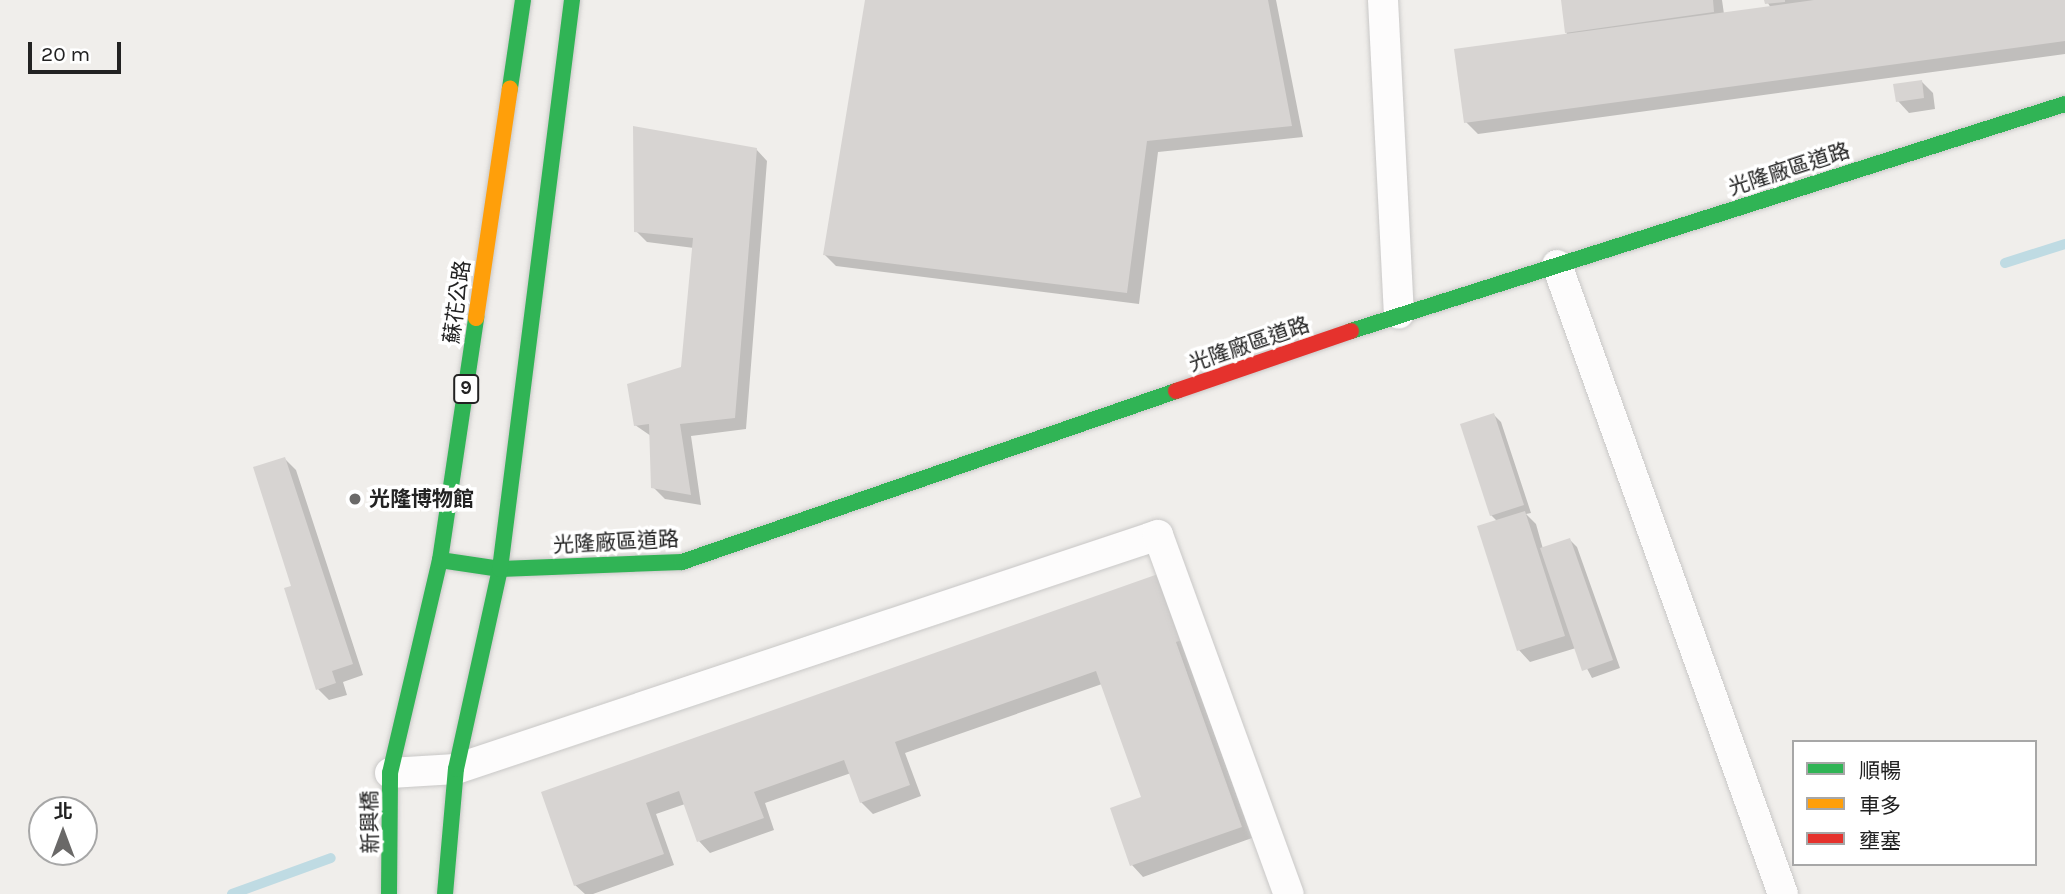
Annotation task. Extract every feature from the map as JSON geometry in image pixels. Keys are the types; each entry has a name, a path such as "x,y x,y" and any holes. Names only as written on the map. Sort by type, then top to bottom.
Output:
{"main road":[{"name":"蘇花公路","path":"390,774 440,560 523,0"},
{"path":"445,894 450,864 456,769 500,569 572,0"},
{"name":"光隆廠區道路","path":"440,560 500,569 682,562 1399,314 2065,104"},
{"name":"新興橋","path":"388,894 392,870 390,774"}],"street":[{"path":"1383,0 1399,314"},
{"path":"1557,265 1783,894"},
{"path":"390,774 456,769 1158,534 1289,894"}],"building":[{"path":"865,0 1268,0 1292,126 1147,141 1127,293 823,255"},
{"path":"1561,0 1713,0 1714,12 1565,33"},
{"path":"1764,0 1785,0 1785,2 1765,4"},
{"path":"1814,0 2065,0 2065,41 1464,123 1454,49"},
{"path":"1922,80 1924,98 1896,102 1893,84"},
{"path":"633,126 757,148 735,418 680,424 691,495 651,488 649,424 634,426 627,384 681,367 693,238 634,232"},
{"path":"1494,413 1524,505 1490,516 1460,424"},
{"path":"285,457 353,664 332,671 336,683 316,690 284,588 291,586 253,467"},
{"path":"1525,511 1565,636 1517,651 1477,526"},
{"path":"1570,538 1613,660 1582,671 1540,548"},
{"path":"1175,568 1199,634 1176,642 1242,827 1130,866 1110,808 1141,797 1096,671 895,742 910,785 860,803 844,760 754,792 764,818 697,842 679,791 646,803 664,854 574,886 541,792"}],"waterway":[{"path":"2005,263 2065,244"},
{"path":"232,894 331,858"}],"traffic: fast":[{"path":"510,88 523,0"},
{"path":"445,894 456,769 500,569 572,0"},
{"path":"1351,331 2065,104"},
{"path":"389,894 390,773 440,560 476,318"},
{"path":"440,560 500,569 682,562 1176,391"}],"traffic: slow":[{"path":"476,318 510,88"}],"traffic: jam":[{"path":"1176,391 1351,331"}],"place":[{"name":"光隆博物館","path":"355,499"}]}
